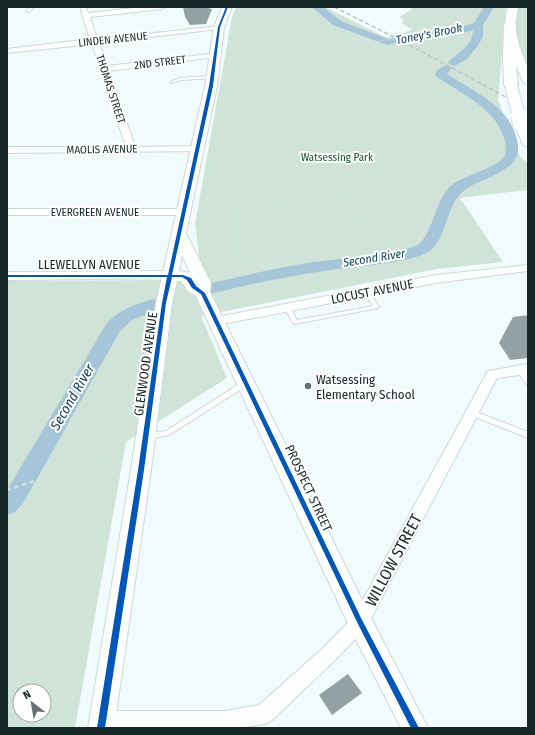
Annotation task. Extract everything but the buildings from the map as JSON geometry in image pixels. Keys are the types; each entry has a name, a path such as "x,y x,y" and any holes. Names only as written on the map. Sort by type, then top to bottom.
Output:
{"highway":[{"path":"510,25 509,55 511,84 514,100 528,142"}],"street":[{"name":"THOMAS STREET","path":"83,7 131,148"},
{"path":"86,15 162,7"},
{"name":"GLENWOOD AVENUE","path":"102,724 139,435 164,303 212,77 219,27 227,7"},
{"path":"513,7 510,17 510,25 516,51 528,82"},
{"name":"LINDEN AVENUE","path":"7,51 219,27"},
{"name":"2ND STREET","path":"105,68 216,51"},
{"name":"MAOLIS AVENUE","path":"7,150 198,148"},
{"name":"EVERGREEN AVENUE","path":"7,212 184,212"},
{"name":"PROSPECT STREET","path":"179,233 203,283 203,293 360,622 415,728"},
{"name":"LOCUST AVENUE","path":"217,321 436,279 528,268"},
{"name":"PROSPECT STREET","path":"170,275 186,277 194,287 203,293"},
{"name":"LLEWELLYN AVENUE","path":"7,276 170,275"},
{"name":"WILLOW STREET","path":"102,724 225,721 264,714 328,655 360,622 493,374 524,370"}],"lane":[{"path":"28,11 32,7"},
{"path":"172,82 180,79 212,77"},
{"path":"287,308 295,322 376,307 365,292"},
{"path":"524,370 528,382"},
{"path":"139,435 167,432 246,382"},
{"path":"472,414 528,435"}],"path":[{"path":"440,7 448,22"},
{"path":"216,51 260,54 295,52 371,43 382,40 394,40 466,16 474,7"},
{"path":"226,37 295,52"},
{"path":"232,51 234,72 240,86 266,108 284,116 310,132 328,168 345,184 363,196 418,242 446,185 479,167 489,159 495,151 495,139 488,120 453,93 382,54 371,43"},
{"path":"223,172 257,186 288,196 342,206 377,215 399,226 408,238 372,240 299,251 267,265 231,274 225,255 225,216 219,184 223,172 223,156 240,86"},
{"path":"223,156 240,154 310,132"},
{"path":"365,292 374,268 392,259 397,239"},
{"path":"7,490 56,474 139,435"}],"green space":[{"name":"Watsessing Park","path":"236,7 325,7 387,38 412,30 402,23 403,19 399,17 411,10 412,7 506,7 498,100 520,156 528,163 528,190 460,198 503,262 437,269 201,316 227,378 126,442 75,728 7,728 7,281 159,280 201,271 195,224 232,17"},
{"path":"519,7 528,7 528,69 516,29 515,20"}],"waterway":[{"name":"Toney's Brook","path":"317,7 337,23 387,42 427,34 459,31 478,25"},
{"name":"Second River","path":"478,25 489,7"},
{"name":"Second River","path":"454,63 472,47 478,37 478,25"},
{"name":"Second River","path":"214,288 284,272 331,264 402,255 423,249 432,237 448,200 455,190 465,183 503,165 512,153 509,132 504,121 485,103 441,75 441,72 446,68"},
{"name":"Second River","path":"7,505 16,495 113,327 126,316 153,305"}],"railway":[{"path":"334,7 404,42 528,109"}],"cycle path":[{"path":"101,728 141,470 164,303 211,86 219,27 227,7"},
{"path":"7,276 183,276 189,279 194,287 203,293 360,622 415,728"}],"place":[{"name":"Watsessing Elementary School","path":"308,386"}]}
